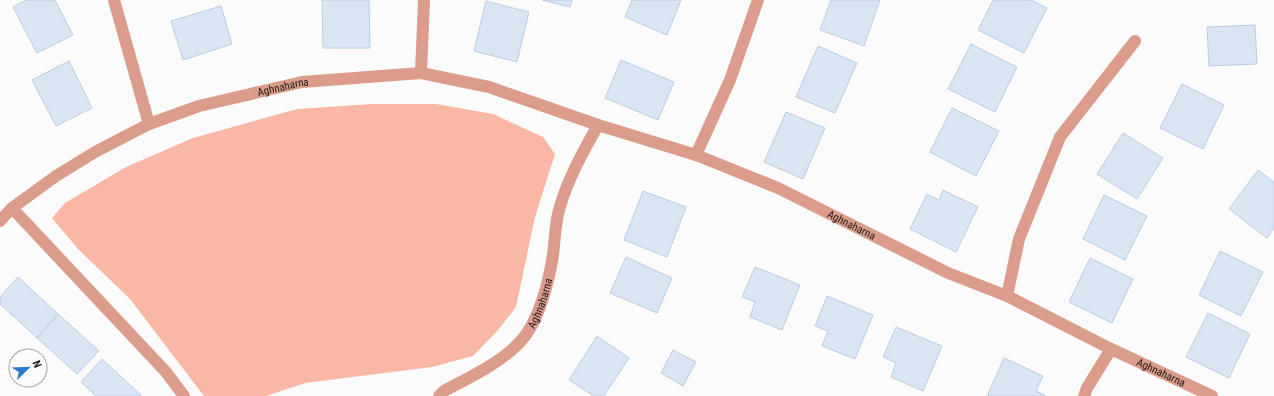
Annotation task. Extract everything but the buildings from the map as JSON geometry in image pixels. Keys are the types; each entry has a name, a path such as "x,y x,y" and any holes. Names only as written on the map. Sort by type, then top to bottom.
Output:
{"street":[{"path":"114,0 149,124"},
{"path":"422,73 424,0"},
{"path":"696,155 730,80 758,0"},
{"path":"1006,296 1019,239 1060,138 1135,41"},
{"name":"Aghnaharna","path":"0,221 12,208 56,176 95,152 149,124 199,106 302,82 422,73 489,86 598,125 696,155 778,188 948,273 1006,296 1111,349 1212,396"},
{"name":"Aghnaharna","path":"439,396 444,391 494,364 521,342 543,299 553,257 559,211 574,169 598,125"},
{"path":"12,208 166,372 184,396"},
{"path":"1084,396 1087,388 1111,349"}],"shaded area":[{"path":"373,104 436,104 493,114 543,137 555,154 535,217 516,307 498,330 473,356 432,367 305,383 266,396 204,396 130,299 78,249 52,218 65,203 126,167 193,138 297,109"}]}
